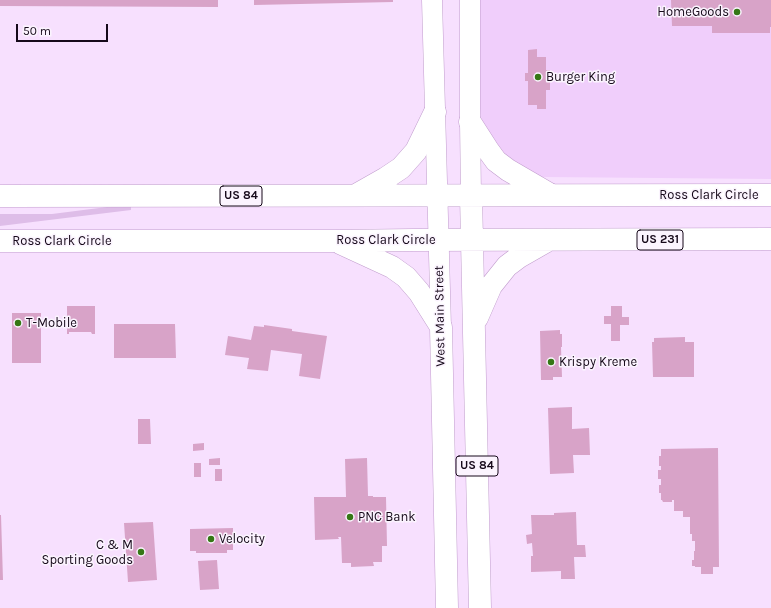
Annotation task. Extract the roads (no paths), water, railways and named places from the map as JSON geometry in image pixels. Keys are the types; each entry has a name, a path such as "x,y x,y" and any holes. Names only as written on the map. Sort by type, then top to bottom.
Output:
{"highway":[{"path":"354,195 401,168 416,151 436,112"},
{"path":"470,122 496,162 551,195"},
{"name":"US 84","path":"471,195 480,608"},
{"name":"Ross Clark Circle","path":"0,196 771,195"},
{"name":"Ross Clark Circle","path":"0,241 771,239"},
{"path":"474,325 491,286 506,266 549,240"},
{"path":"336,241 392,267 406,278 419,292 441,327"},
{"name":"West Main Street","path":"441,327 447,608"}],"main road":[{"name":"West Main Street","path":"432,0 441,327"},
{"path":"470,0 471,195"}],"place":[{"name":"HomeGoods","path":"737,12"},
{"name":"Burger King","path":"538,77"},
{"name":"T-Mobile","path":"18,323"},
{"name":"Krispy Kreme","path":"551,362"},
{"name":"PNC Bank","path":"350,517"},
{"name":"Velocity","path":"211,539"},
{"name":"C & M Sporting Goods","path":"141,552"}]}
